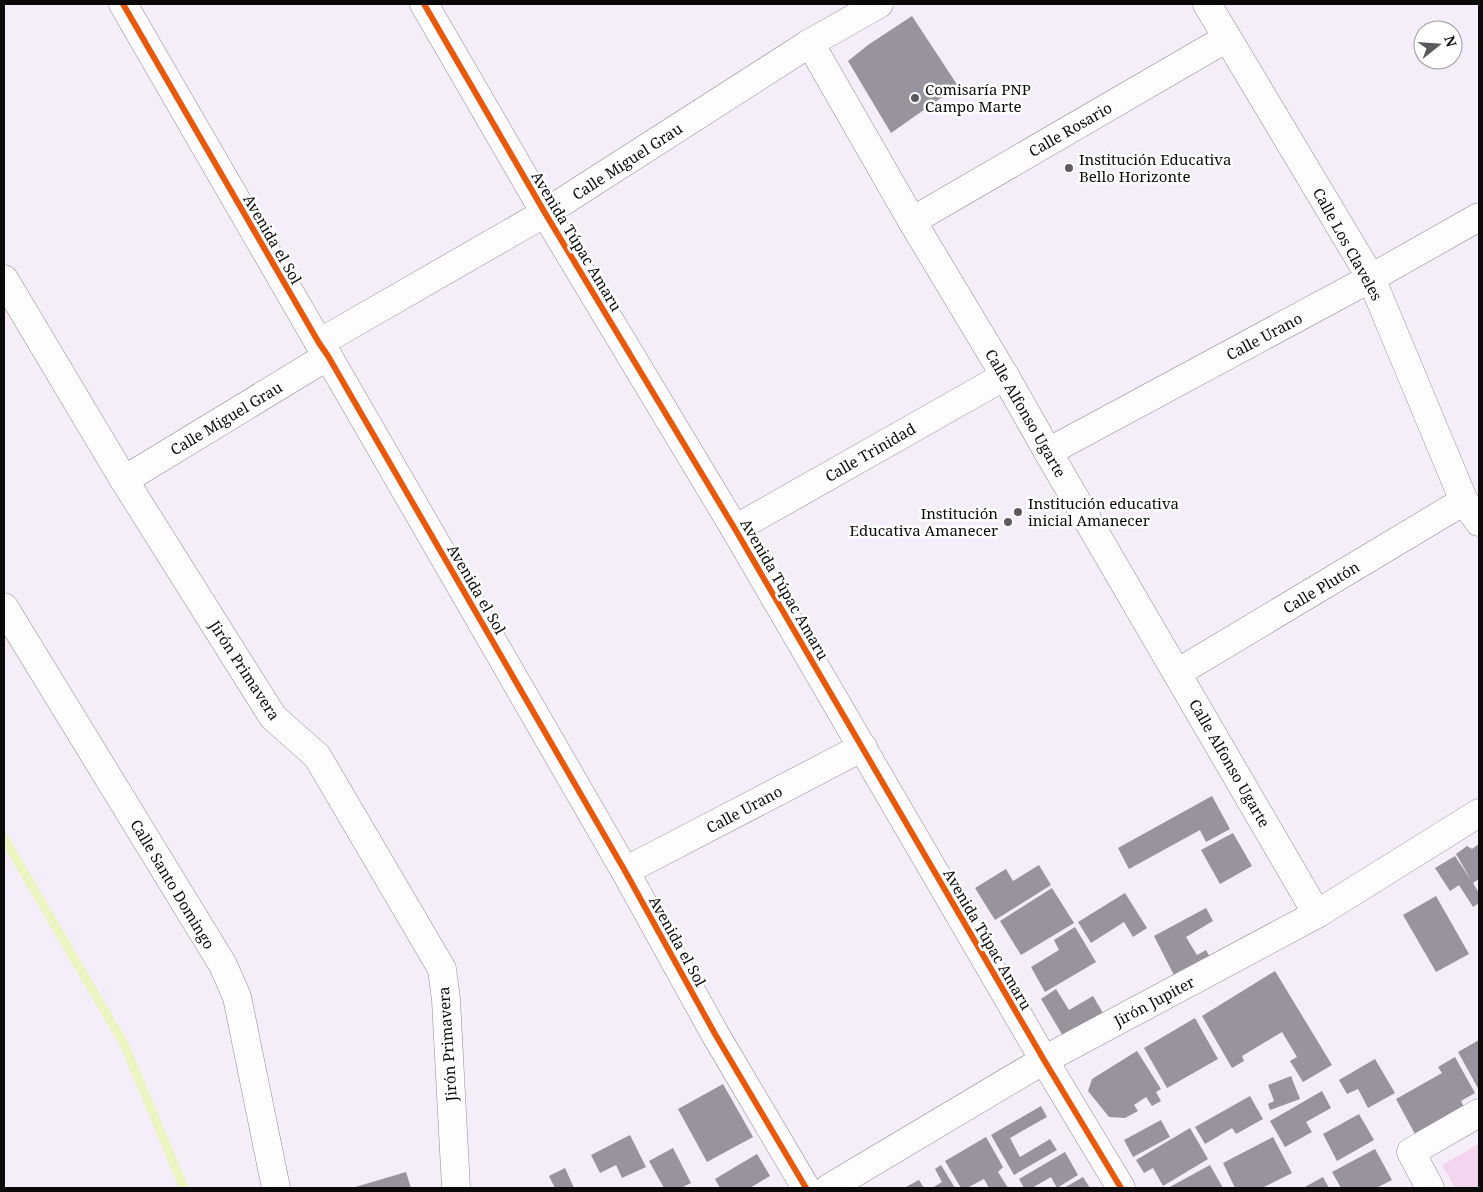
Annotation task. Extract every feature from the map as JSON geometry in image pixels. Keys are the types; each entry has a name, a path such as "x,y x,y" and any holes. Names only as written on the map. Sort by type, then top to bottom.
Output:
{"street":[{"name":"Avenida el Sol","path":"122,4 626,871 715,1034 806,1188"},
{"name":"Avenida Túpac Amaru","path":"424,4 545,213 735,529 1044,1060 1121,1188"},
{"name":"Calle Miguel Grau","path":"124,480 324,350 545,213 810,43 879,4"},
{"name":"Calle Los Claveles","path":"1207,4 1371,278 1472,512"},
{"name":"Calle Rosario","path":"912,221 1227,38"},
{"name":"Calle Alfonso Ugarte","path":"810,43 1317,914"},
{"name":"Calle Urano","path":"1048,452 1371,278 1479,217"},
{"name":"Jirón Primavera","path":"4,278 124,480 273,717 317,756 442,969 446,1000 456,1188"},
{"name":"Calle Trinidad","path":"735,529 1005,376"},
{"name":"Calle Plutón","path":"1177,673 1472,512"},
{"name":"Calle Santo Domingo","path":"4,607 223,965 237,997 276,1188"},
{"name":"Calle Urano","path":"626,871 863,747"},
{"name":"Jirón Jupiter","path":"829,1188 1044,1060 1317,914 1479,813"},
{"path":"1430,1188 1411,1152 1479,1113"}],"shaded area":[{"path":"1479,1144 1479,1188 1455,1188 1442,1165"}],"building":[{"path":"912,16 958,86 891,133 848,61 868,45"},
{"path":"1212,796 1230,829 1206,842 1200,830 1129,869 1118,848"},
{"path":"1233,833 1252,866 1220,884 1201,850"},
{"path":"1479,844 1479,879 1473,883 1479,893 1479,903 1473,907 1459,885 1450,891 1435,868 1455,856 1471,880 1456,854 1467,846 1472,849"},
{"path":"1039,865 1051,885 995,920 975,888 1006,869 1013,881"},
{"path":"1052,888 1074,923 1021,955 1000,921"},
{"path":"1125,893 1147,928 1133,937 1124,922 1091,943 1078,922"},
{"path":"1436,896 1469,954 1436,972 1403,915"},
{"path":"1206,908 1213,921 1186,937 1197,955 1206,950 1211,959 1176,979 1154,936"},
{"path":"1075,927 1096,962 1045,992 1031,967 1059,950 1054,940"},
{"path":"1275,971 1332,1065 1303,1082 1290,1061 1297,1057 1282,1032 1242,1056 1244,1061 1232,1068 1202,1016"},
{"path":"1056,989 1069,1010 1093,996 1103,1013 1063,1036 1041,999"},
{"path":"1195,1018 1218,1059 1167,1088 1144,1048"},
{"path":"1479,1040 1479,1090 1458,1052"},
{"path":"1137,1051 1161,1089 1156,1092 1161,1101 1152,1106 1146,1097 1134,1105 1138,1111 1125,1118 1109,1117 1088,1091 1092,1079"},
{"path":"1455,1057 1475,1093 1461,1101 1464,1107 1415,1134 1396,1099 1442,1073 1438,1067"},
{"path":"1375,1059 1395,1093 1368,1108 1358,1089 1347,1094 1339,1080"},
{"path":"1291,1076 1300,1099 1270,1110 1268,1104 1274,1101 1268,1085"},
{"path":"723,1084 753,1137 707,1162 678,1109"},
{"path":"1322,1091 1331,1108 1306,1122 1312,1132 1285,1147 1270,1121"},
{"path":"1250,1096 1263,1119 1236,1134 1232,1128 1205,1144 1195,1127"},
{"path":"1041,1106 1047,1117 1010,1138 1020,1157 1050,1139 1057,1150 1014,1175 991,1135"},
{"path":"1359,1114 1374,1140 1337,1161 1323,1134"},
{"path":"1161,1120 1170,1137 1133,1157 1124,1140"},
{"path":"1190,1128 1208,1159 1163,1186 1153,1168 1144,1173 1136,1160"},
{"path":"630,1135 646,1167 622,1178 616,1165 600,1173 591,1155"},
{"path":"986,1137 1003,1167 998,1172 1008,1188 989,1188 984,1179 967,1188 961,1188 945,1161"},
{"path":"1273,1137 1292,1173 1262,1188 1235,1188 1223,1163"},
{"path":"673,1148 691,1183 681,1188 664,1188 649,1161"},
{"path":"1375,1149 1392,1180 1376,1188 1341,1188 1332,1172"},
{"path":"1065,1152 1078,1175 1057,1188 1051,1177 1032,1188 1024,1188 1019,1179"},
{"path":"757,1154 770,1176 750,1188 720,1188 715,1179"},
{"path":"941,1165 955,1188 932,1188 942,1182 935,1169"},
{"path":"1210,1165 1223,1188 1168,1188"},
{"path":"565,1168 574,1188 555,1188 549,1176"},
{"path":"406,1172 411,1188 352,1188"},
{"path":"1083,1177 1090,1188 1064,1188"},
{"path":"1323,1177 1329,1188 1303,1188"},
{"path":"919,1180 924,1188 904,1188"}],"waterway":[{"path":"4,838 124,1044 184,1188"}],"cycle path":[{"path":"123,4 625,871 715,1034 806,1188"},
{"path":"424,4 545,213 735,529 1044,1060 1121,1188"}],"place":[{"name":"Comisaría PNP Campo Marte","path":"915,98"},
{"name":"Institución Educativa Bello Horizonte","path":"1069,168"},
{"name":"Institución educativa inicial Amanecer","path":"1018,512"},
{"name":"Institución Educativa Amanecer","path":"1008,522"}]}
